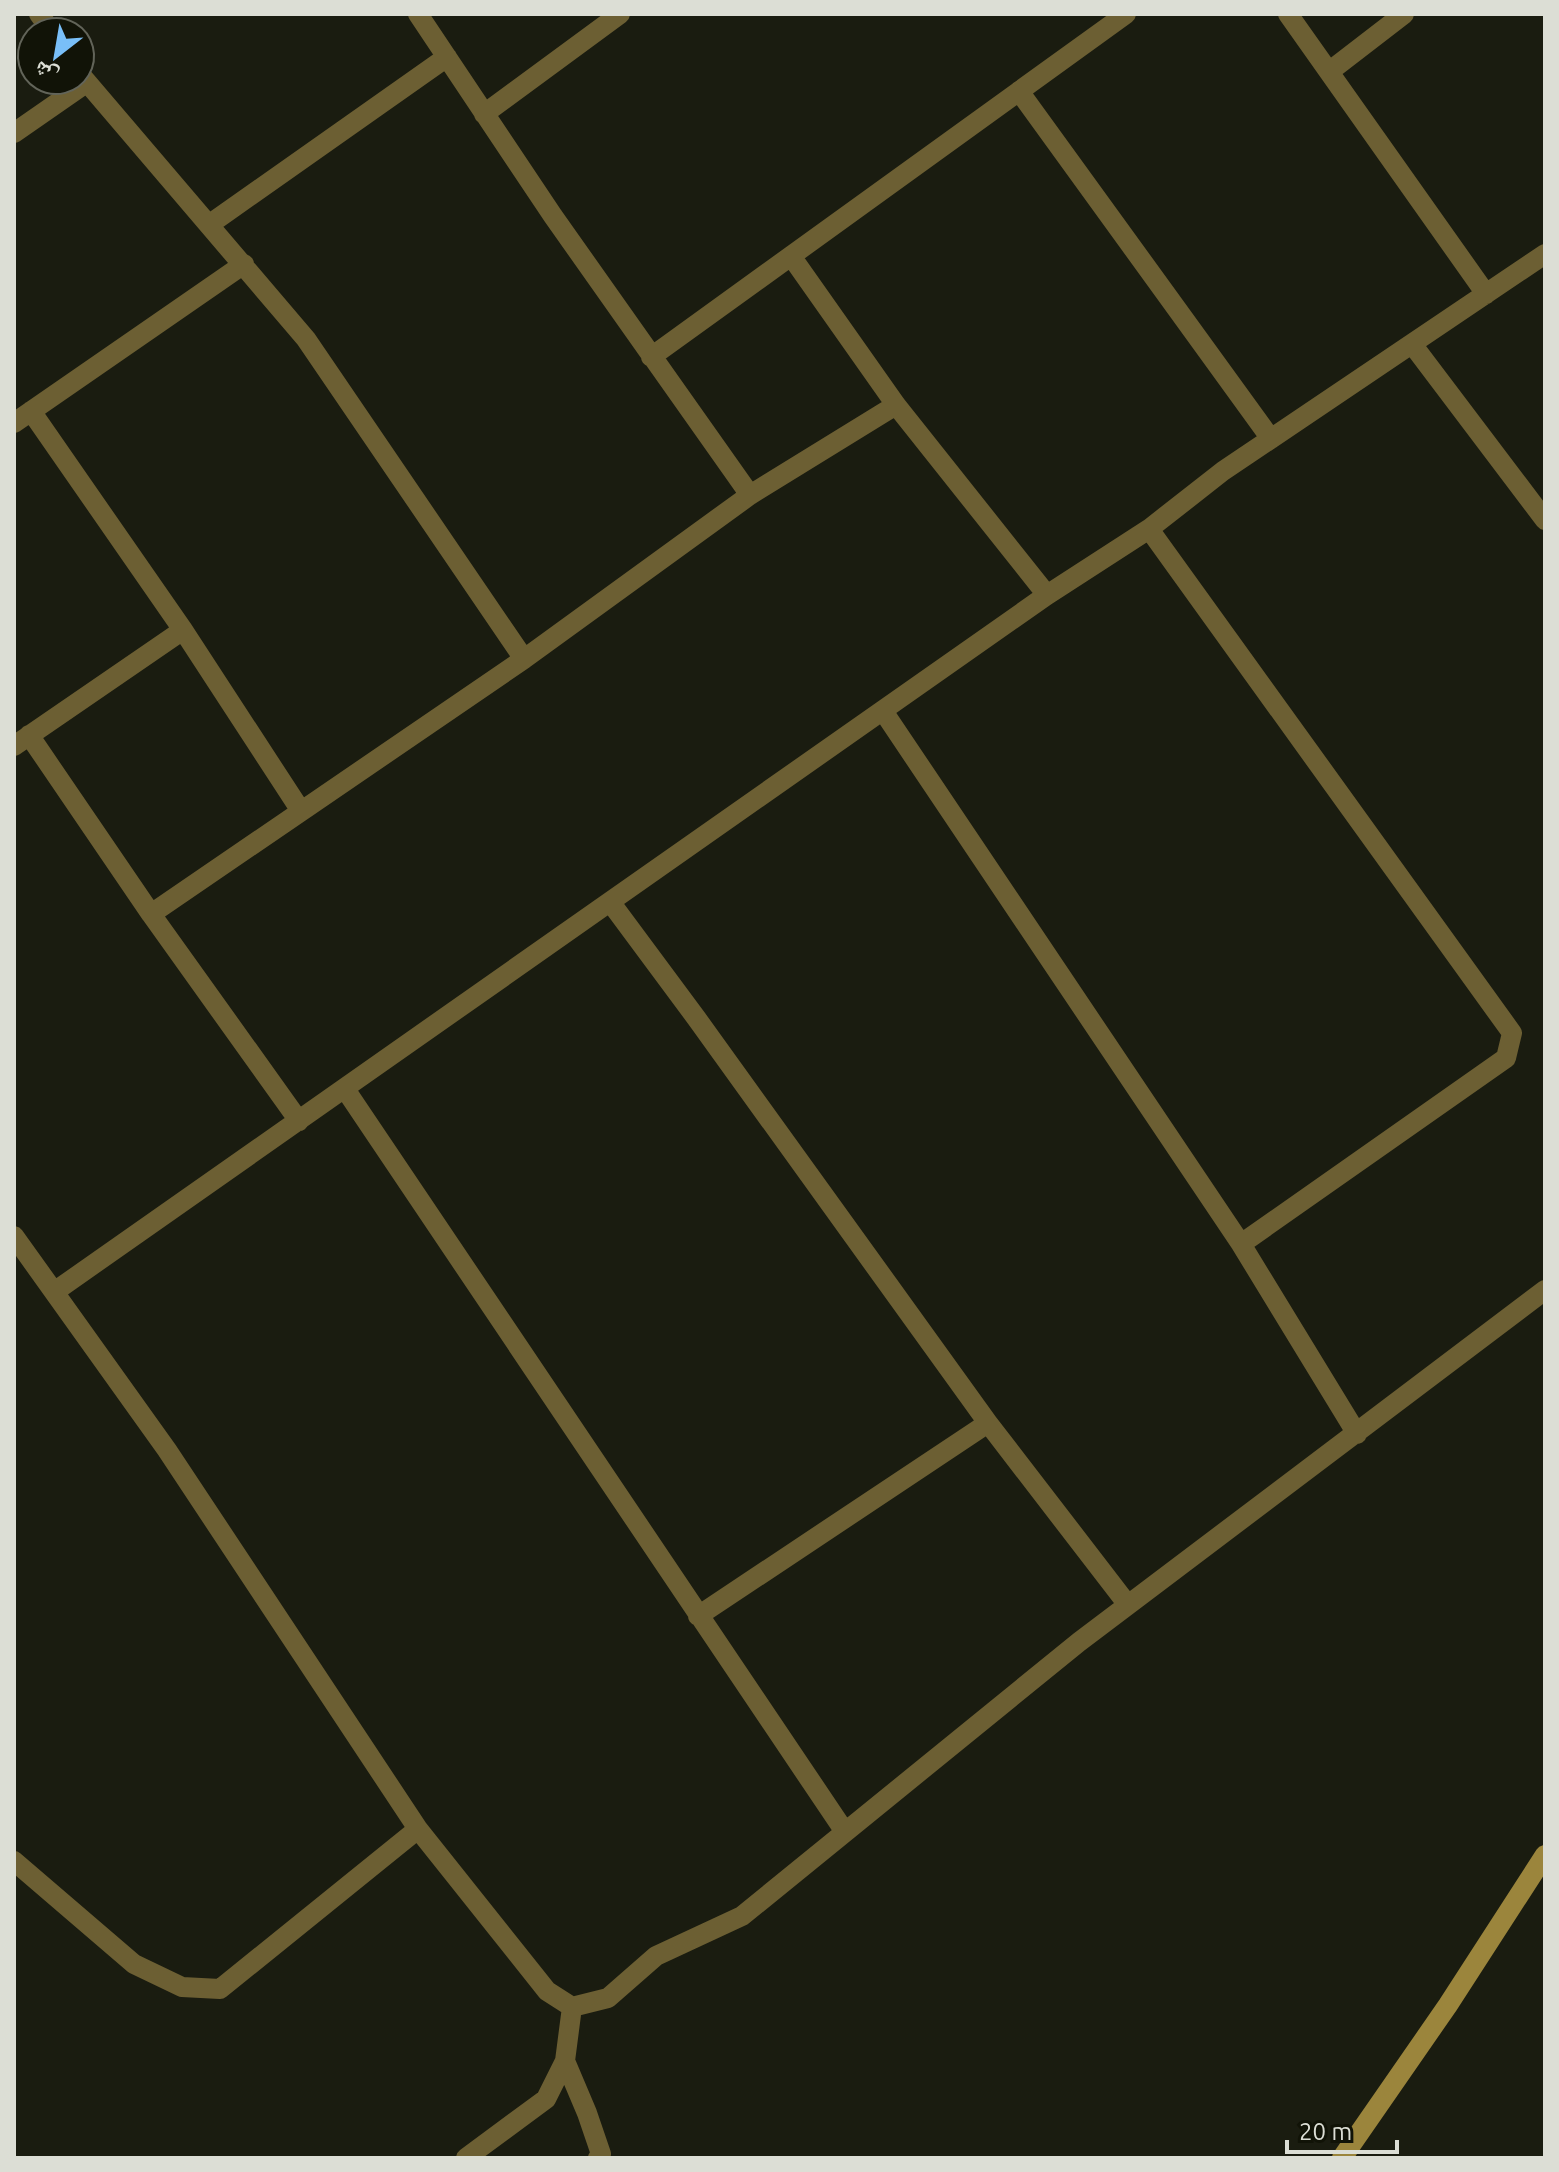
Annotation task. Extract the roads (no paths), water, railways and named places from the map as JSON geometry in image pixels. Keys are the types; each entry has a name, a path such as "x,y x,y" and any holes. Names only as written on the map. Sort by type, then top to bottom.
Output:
{"street":[{"path":"418,14 651,357 750,495"},
{"path":"484,114 620,14"},
{"path":"651,357 1126,14"},
{"path":"1288,14 1486,294"},
{"path":"1330,71 1404,14"},
{"path":"210,224 447,57"},
{"path":"1019,91 1271,439"},
{"path":"96,93 306,339 524,659"},
{"path":"14,133 60,96"},
{"path":"54,1292 1047,595 1149,529 1223,471 1545,254"},
{"path":"791,256 896,405 1047,595"},
{"path":"244,264 22,417 183,630 301,811"},
{"path":"1412,344 1545,520"},
{"path":"151,914 524,659 750,495 896,405"},
{"path":"1149,529 1512,1033 1506,1058 1241,1244"},
{"path":"183,630 22,740 299,1121"},
{"path":"883,711 1241,1244 1357,1434"},
{"path":"611,903 988,1423 1128,1605"},
{"path":"345,1089 845,1832"},
{"path":"14,1236 167,1450 418,1829 547,1991 572,2007 608,1998 656,1956 742,1916 1079,1642 1545,1290"},
{"path":"698,1616 988,1423"},
{"path":"14,1861 134,1964 182,1987 220,1989 418,1829"},
{"path":"1342,2158 1448,2005 1545,1855"},
{"path":"466,2158 546,2099 565,2061 572,2007"},
{"path":"565,2061 601,2154 598,2158"}]}
